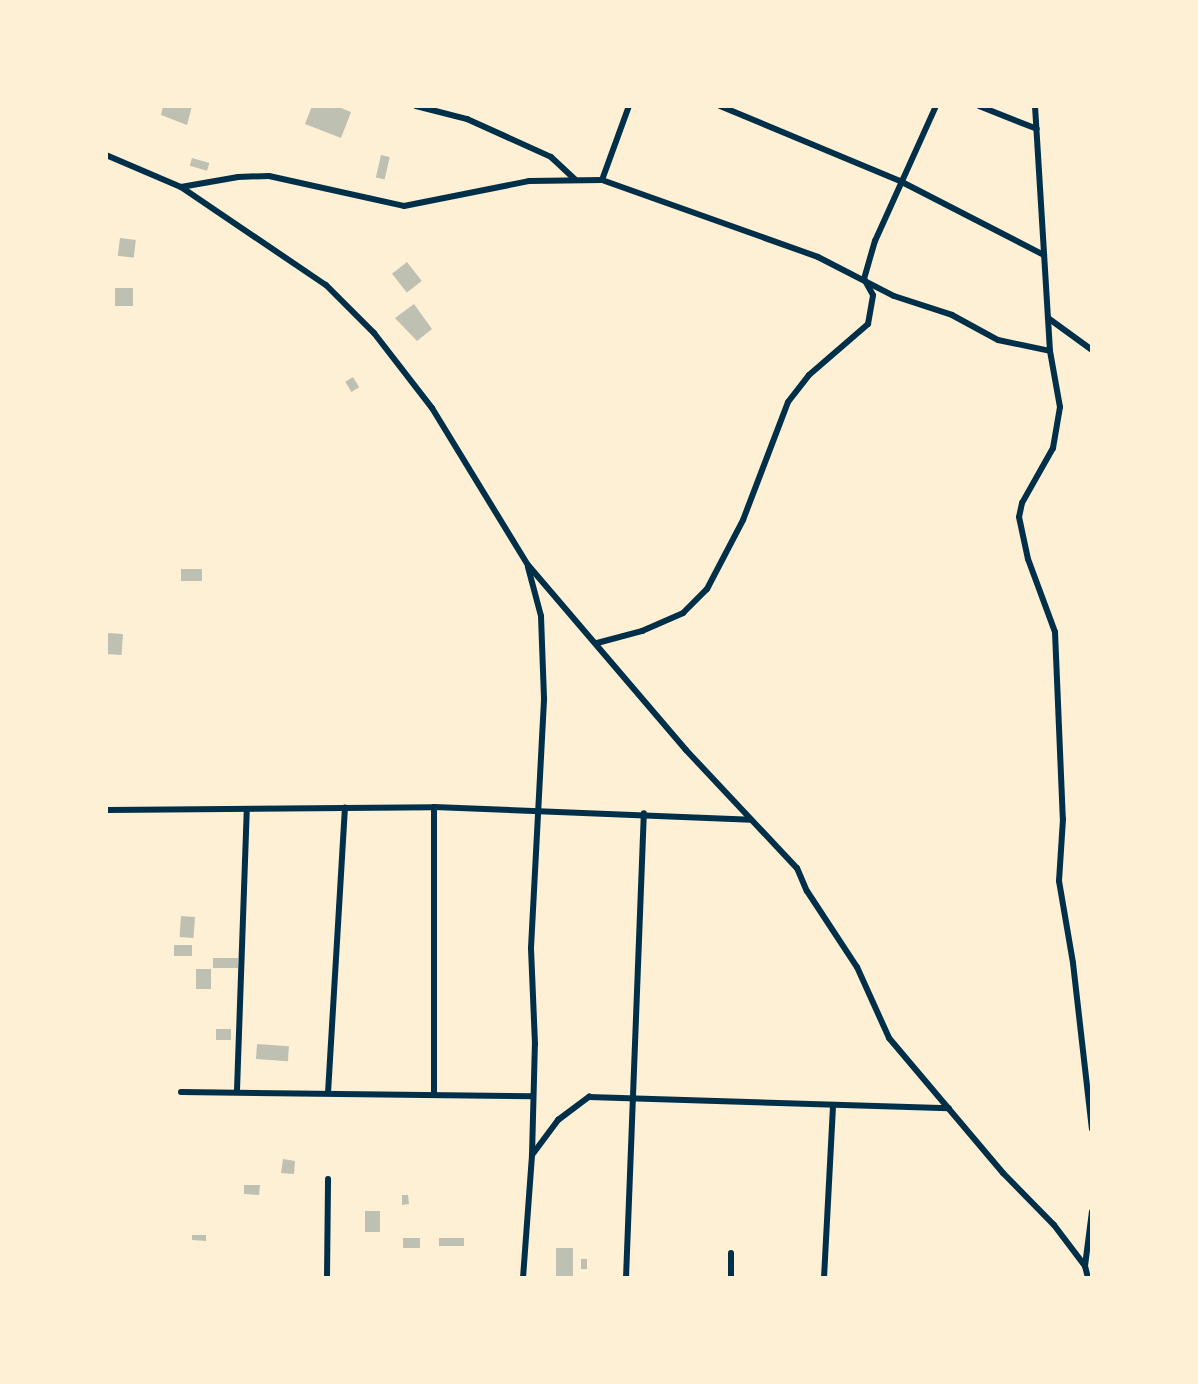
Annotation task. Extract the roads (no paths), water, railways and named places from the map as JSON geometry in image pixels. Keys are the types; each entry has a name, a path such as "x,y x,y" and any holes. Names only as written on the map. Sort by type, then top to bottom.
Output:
{"street":[{"path":"416,106 467,119 551,157 575,179"},
{"path":"602,180 629,106"},
{"path":"720,106 900,181 1044,255"},
{"path":"597,643 642,631 683,613 707,588 743,520 788,402 809,375 868,324 873,295 864,279 900,181 936,106"},
{"path":"979,106 1036,129"},
{"path":"1035,106 1050,351 1060,407 1053,448 1022,503 1020,517 1029,559 1054,632 1063,819 1059,881 1073,963 1092,1129"},
{"path":"106,155 181,187 308,271 357,313 432,408 528,565 597,643 686,750 797,868 807,891 856,967 889,1038 1003,1173 1034,1202 1085,1266"},
{"path":"181,187 238,177 269,176 404,206 490,186 575,179 602,180 700,217 737,226 864,279 894,296 952,315 999,340 1050,351"},
{"path":"1048,318 1092,350"},
{"path":"523,1278 532,1155 531,948 544,698 541,616 528,565"},
{"path":"108,810 434,807 644,813 751,820"},
{"path":"434,807 434,1094"},
{"path":"328,1093 345,808"},
{"path":"237,1090 247,810"},
{"path":"626,1278 644,813"},
{"path":"181,1092 237,1090 533,1096"},
{"path":"532,1155 558,1120 589,1097 833,1107 949,1108"},
{"path":"824,1278 833,1107"},
{"path":"327,1278 328,1179"},
{"path":"1088,1278 1085,1266 1092,1211"},
{"path":"731,1278 732,1253"}]}
